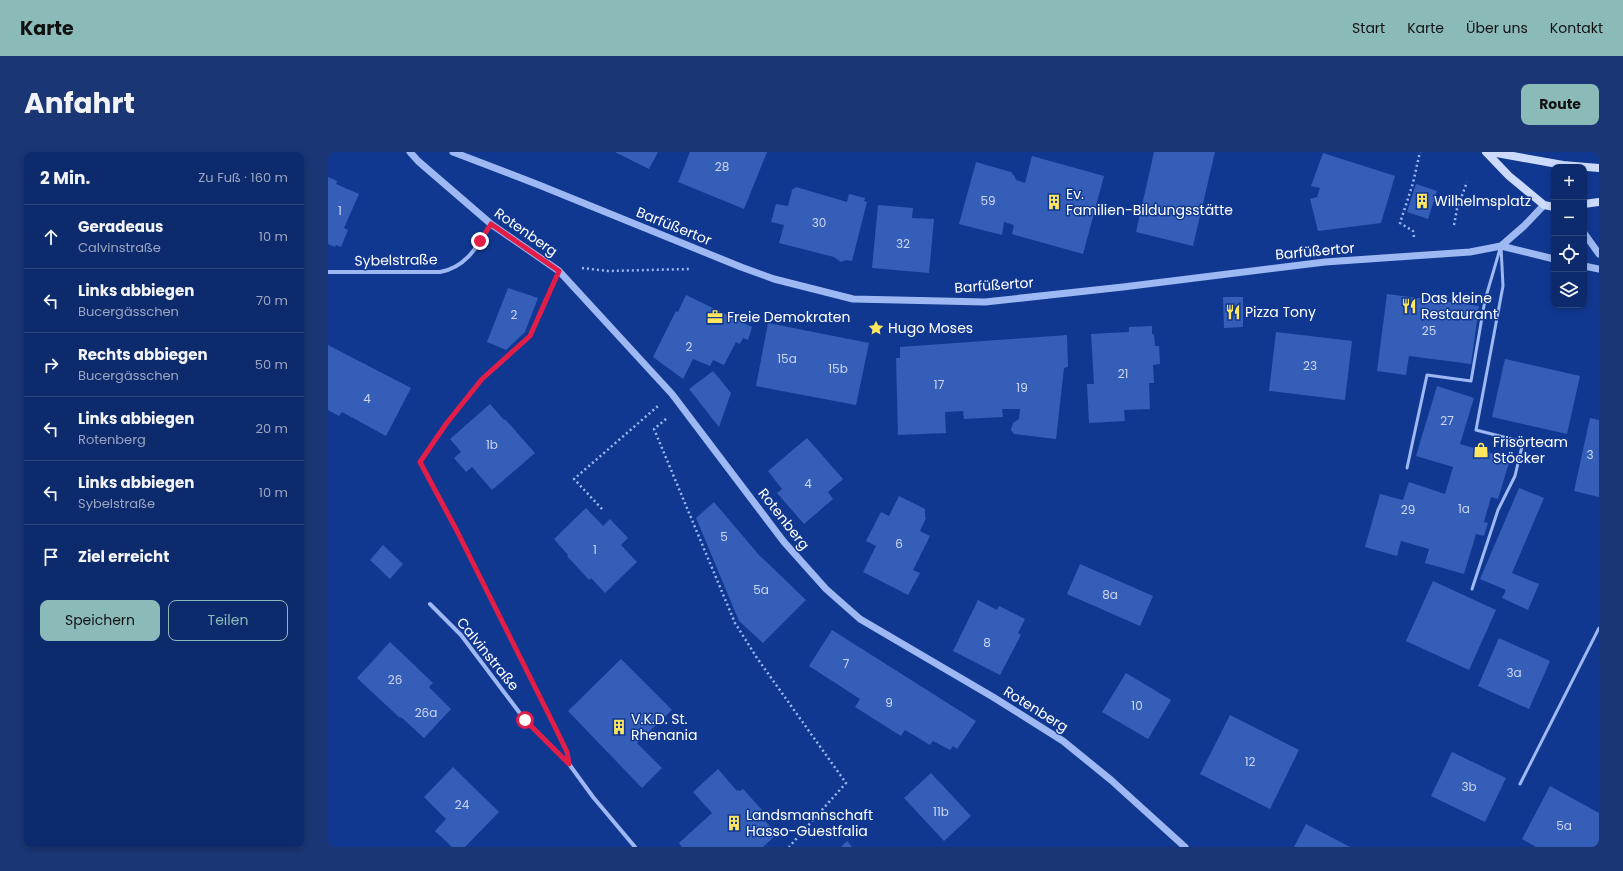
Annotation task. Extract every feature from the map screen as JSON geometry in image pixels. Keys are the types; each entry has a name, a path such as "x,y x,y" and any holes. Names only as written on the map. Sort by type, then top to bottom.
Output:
{"main road":[{"path":"1486,152 1509,176 1544,205 1551,206"},
{"path":"1491,152 1563,165 1599,168"},
{"path":"1587,204 1599,202"}],"street":[{"name":"Rotenberg","path":"410,152 418,161 491,224 559,271 672,394 784,542 826,589 860,619 993,697 1063,741 1111,780 1186,847"},
{"name":"Barfüßertor","path":"453,152 774,279 853,299 985,302 1305,264 1470,252 1501,246"},
{"path":"1501,246 1544,205"},
{"name":"Sybelstraße","path":"328,272 440,272 448,270 457,266 466,259 491,224"},
{"path":"1586,236 1599,254"},
{"path":"1501,246 1551,258"},
{"path":"1587,267 1599,270"},
{"name":"Calvinstraße","path":"430,604 461,635 525,720 569,764 593,797 635,847"}],"lane":[{"path":"1407,468 1427,375 1471,381 1485,300 1501,246"},
{"path":"1472,589 1498,510 1515,476 1523,442 1476,430 1502,286 1501,246"},
{"path":"1520,784 1599,628"}],"path":[{"path":"1413,230 1400,223 1413,183 1420,152"},
{"path":"1454,226 1457,210 1468,182"},
{"path":"581,268 608,271 694,268"},
{"path":"551,720 457,531 420,462 446,424 482,379 530,336 559,271"},
{"path":"602,509 574,479 672,394"},
{"path":"654,429 735,623 846,783 789,847"}],"building":[{"path":"615,152 658,152 649,169"},
{"path":"690,152 767,152 744,209 678,182"},
{"path":"1154,152 1215,152 1193,246 1136,232"},
{"path":"1323,153 1395,176 1381,223 1318,231 1310,199 1317,197 1320,188 1311,186"},
{"name":"Ev. Familien-Bildungsstätte","path":"1032,156 1104,176 1083,254 1012,234 1014,225 1004,222 1002,235 959,224 976,162 1011,172 1016,180 1025,183"},
{"path":"328,177 337,181 336,184 359,194 344,228 348,230 341,247 336,245 335,247 328,244"},
{"name":"Wilhelmsplatz","path":"1416,184 1437,191 1428,219 1407,212"},
{"path":"796,187 847,202 849,194 865,198 864,201 867,202 852,261 846,260 841,262 834,257 779,243 784,225 771,222 776,204 788,206 792,190"},
{"path":"878,205 913,208 912,218 934,219 929,273 872,268"},
{"path":"508,288 538,298 525,332 506,350 487,342"},
{"path":"1387,294 1479,306 1471,364 1409,356 1406,375 1377,371"},
{"path":"686,295 752,327 748,340 743,338 740,344 736,342 724,365 713,360 710,366 693,359 683,379 653,357 676,311 678,312"},
{"name":"Pizza Tony","path":"1223,297 1243,297 1243,327 1224,328"},
{"path":"768,323 869,343 856,405 756,386"},
{"path":"1152,326 1155,346 1159,346 1160,364 1153,365 1154,383 1149,383 1150,409 1124,410 1125,421 1089,423 1087,384 1094,384 1091,334 1129,332 1129,327"},
{"path":"1276,332 1352,341 1345,400 1269,391"},
{"path":"1067,335 1068,367 1064,368 1056,439 1014,434 1011,430 1013,423 1019,419 1020,409 1002,409 1003,417 964,419 963,411 945,412 946,433 898,435 896,358 900,358 900,347"},
{"path":"328,345 411,388 386,436 342,412 339,416 328,410"},
{"path":"1505,359 1580,376 1567,434 1492,417"},
{"path":"713,371 731,393 719,427 689,389"},
{"path":"1437,386 1474,398 1460,444 1510,459 1498,499 1491,497 1484,522 1488,523 1484,536 1476,534 1464,574 1425,563 1429,549 1401,541 1397,556 1365,547 1380,494 1403,500 1409,482 1445,494 1453,467 1416,456"},
{"path":"490,404 535,453 492,490 472,467 466,472 454,458 461,452 450,439"},
{"path":"1590,418 1599,420 1599,497 1574,491"},
{"path":"807,438 843,479 828,492 833,499 804,524 777,493 782,489 768,471"},
{"path":"1519,488 1544,498 1512,573 1539,584 1528,610 1502,598 1506,590 1480,579"},
{"path":"899,496 925,509 926,518 920,531 930,536 913,570 920,573 908,595 863,572 876,546 866,541 881,512 889,516"},
{"path":"714,502 759,555 806,600 763,643 739,621 696,518"},
{"path":"586,508 603,526 610,519 628,538 621,545 637,562 605,593 591,578 589,580 554,539"},
{"path":"383,545 403,564 390,579 370,560"},
{"path":"1080,564 1153,596 1140,626 1067,594"},
{"path":"1433,581 1496,610 1469,670 1406,641"},
{"path":"978,600 997,610 999,606 1025,619 1018,633 1021,635 1000,675 953,651"},
{"path":"832,630 976,721 957,749 953,746 950,750 933,741 930,745 905,730 901,736 855,707 860,699 809,666"},
{"path":"1499,638 1550,661 1529,709 1478,686"},
{"path":"390,642 433,683 429,687 451,709 424,738 357,678"},
{"name":"V.K.D. St. Rhenania","path":"621,659 672,710 637,743 662,768 642,788 568,711"},
{"path":"1126,673 1171,700 1148,739 1102,712"},
{"path":"1230,715 1299,750 1270,809 1200,774"},
{"path":"1452,752 1506,778 1485,822 1431,796"},
{"path":"453,767 499,812 465,847 452,847 435,831 446,819 424,797"},
{"name":"Landsmannschaft Hasso-Guestfalia","path":"718,769 737,791 743,789 762,810 758,813 777,834 763,847 682,847 679,843 712,813 693,792"},
{"path":"931,773 971,816 944,841 904,798"},
{"path":"1550,786 1599,813 1599,847 1536,847 1522,839"},
{"path":"1306,824 1350,847 1294,847"},
{"path":"847,841 852,847 841,847"}],"place":[{"name":"Wilhelmsplatz","path":"1422,201"},
{"name":"Ev. Familien-Bildungsstätte","path":"1054,202"},
{"name":"Das kleine Restaurant","path":"1409,306"},
{"name":"Pizza Tony","path":"1233,312"},
{"name":"Freie Demokraten","path":"715,317"},
{"name":"Hugo Moses","path":"876,328"},
{"name":"Frisörteam Stöcker","path":"1481,450"},
{"name":"V.K.D. St. Rhenania","path":"619,727"},
{"name":"Landsmannschaft Hasso-Guestfalia","path":"734,823"}],"route":[{"path":"480,241 491,224 559,271 530,336 482,379 446,424 420,462 457,531 555,727 567,752 569,764 525,720"}]}
